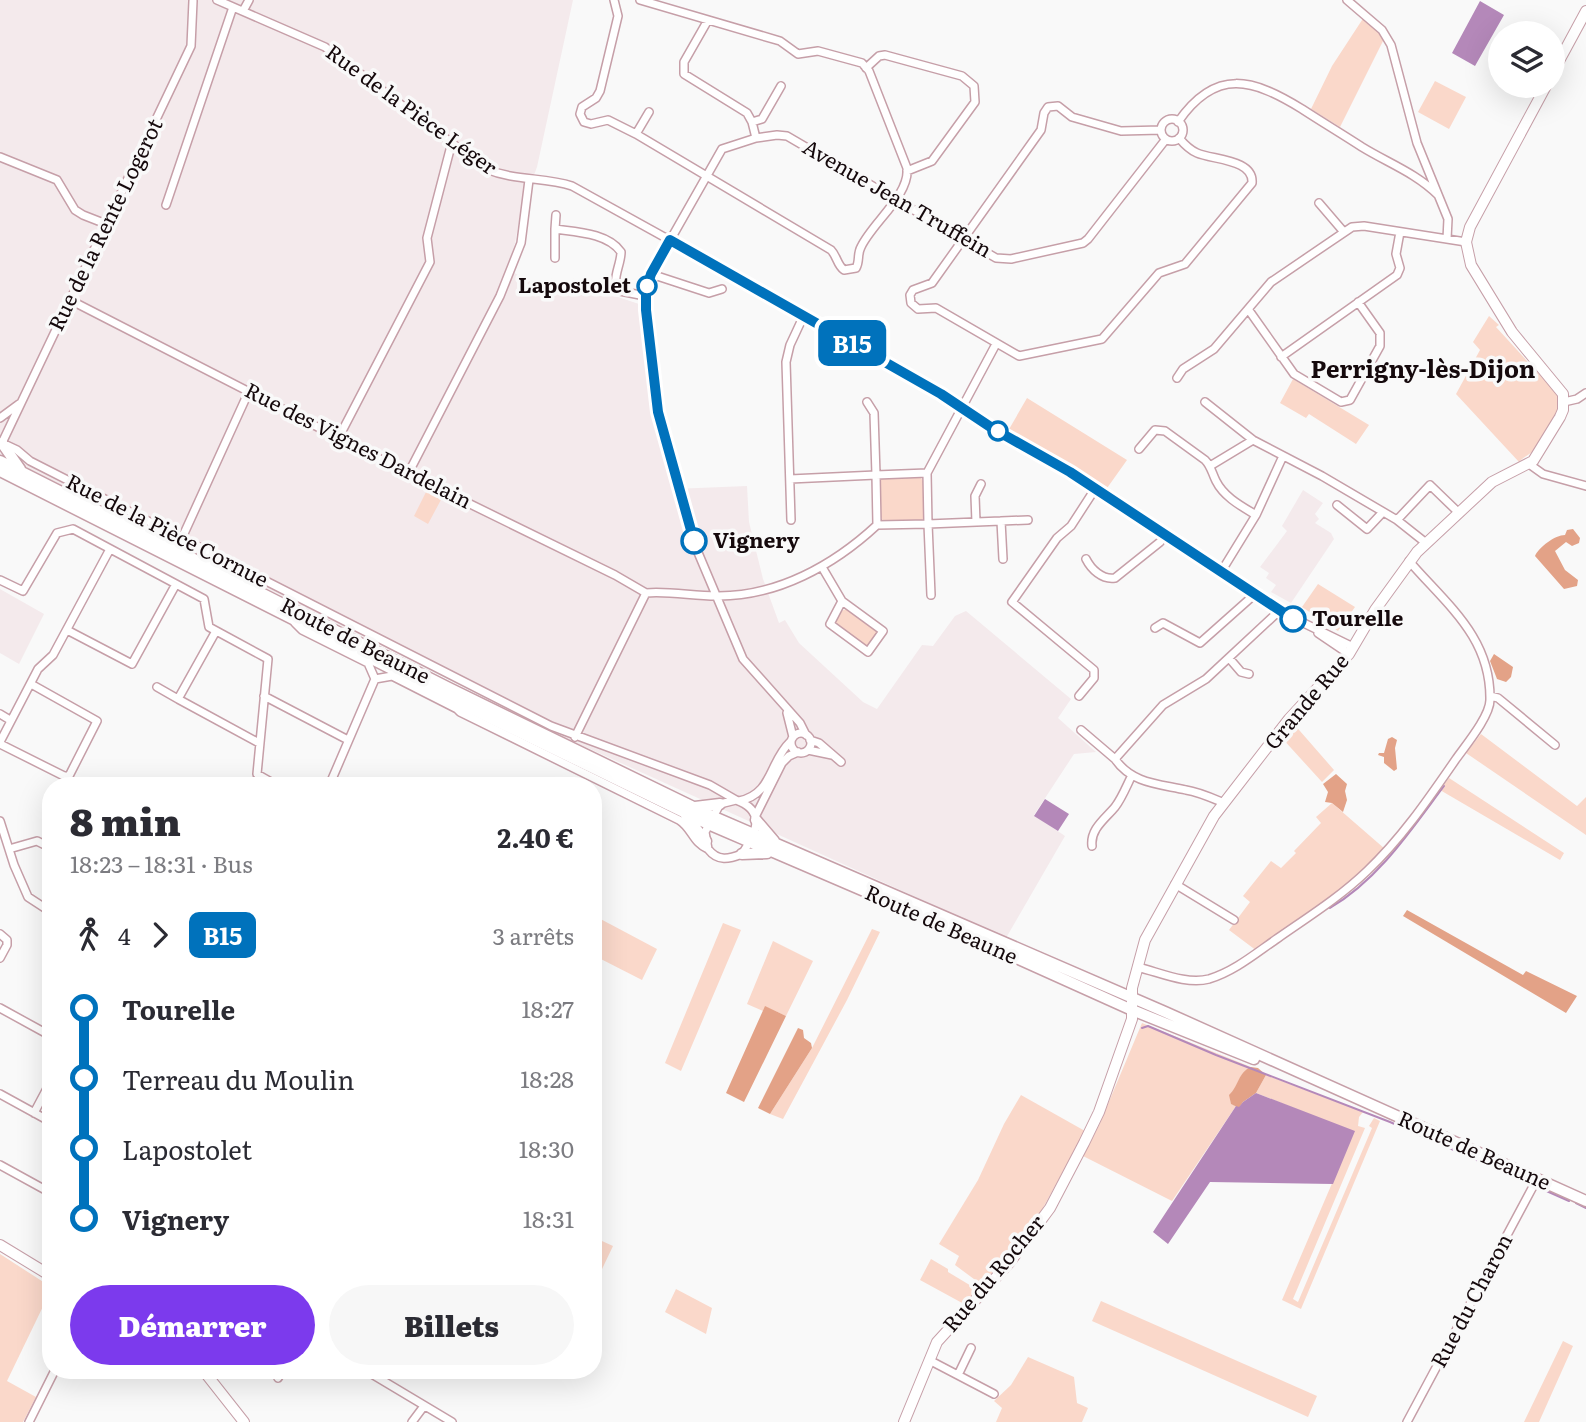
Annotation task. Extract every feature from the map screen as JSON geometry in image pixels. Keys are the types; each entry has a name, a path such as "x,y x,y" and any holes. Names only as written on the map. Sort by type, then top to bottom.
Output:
{"main road":[{"path":"1565,50 1586,11"},
{"path":"1540,98 1470,227 1466,242 1471,265 1508,326 1558,387 1564,402"},
{"name":"Grande Rue","path":"1137,967 1148,931 1224,803 1289,719 1351,651 1409,561 1492,482 1529,464 1536,457 1550,436 1563,410 1564,402"},
{"path":"0,479 20,476 1,438"},
{"name":"Route de Beaune","path":"1,438 0,459 20,476 445,696 682,811 710,820 942,924 1132,1004 1227,1050 1323,1084 1586,1201"},
{"name":"Route de Beaune","path":"0,471 20,476 694,807 710,820"},
{"path":"694,807 721,804"},
{"path":"682,811 707,845"},
{"path":"742,854 777,849 756,818"},
{"name":"Rue du Rocher","path":"904,1422 937,1342 1010,1262 1050,1208 1099,1112 1132,1020 1137,967"},
{"path":"0,1245 42,1271"},
{"path":"209,1379 244,1422"}],"street":[{"name":"Rue de la Rente Logerot","path":"1,438 71,300 191,46 192,0"},
{"name":"Rue de la Pièce Léger","path":"217,0 325,47 486,169 502,175 562,183 580,189 670,240"},
{"path":"243,11 248,0"},
{"path":"614,0 618,16 600,90 596,98 582,107 580,114 588,124 608,120 636,134 831,250 840,267 849,271 856,268 861,247 908,177 862,63 818,51 798,54 780,41 640,0"},
{"path":"1348,0 1382,30 1391,45 1417,143 1448,219 1447,239"},
{"path":"166,205 233,7"},
{"path":"708,20 684,62 684,74 747,113 756,138 722,149 651,274 645,296 660,421 694,543 743,659 800,723 808,737 808,750"},
{"path":"866,68 878,56 885,55 962,76 974,86 975,102 932,161 907,172"},
{"path":"1178,122 1192,104 1210,90 1233,84 1258,85 1280,95 1377,156 1410,172 1438,195"},
{"path":"752,122 762,119 781,86"},
{"path":"1161,130 1121,131 1072,117 1058,106 1048,107 1041,130 932,283 914,290 910,295 911,303 918,309 936,308 1014,354 1023,356 1100,340 1159,273 1185,264 1249,188 1252,179 1246,168 1198,153 1179,138"},
{"path":"636,134 649,112"},
{"path":"1161,130 1167,121 1178,122"},
{"path":"1161,130 1166,139 1172,141 1179,138 1182,129 1178,122"},
{"name":"Avenue Jean Truffein","path":"756,138 787,136 990,255 1006,259 1083,243 1166,139"},
{"path":"339,437 430,262 427,238 452,142"},
{"path":"0,157 57,180 75,210 106,224"},
{"path":"409,472 500,296 521,243 530,180"},
{"path":"1319,203 1343,232"},
{"path":"555,258 556,215"},
{"path":"1177,377 1182,369 1214,349 1275,279 1343,232 1358,226 1466,242"},
{"path":"555,229 585,233 614,244 619,248 621,256 614,280 616,288 645,296"},
{"path":"1281,357 1400,271 1396,258 1400,232"},
{"path":"670,240 961,407 1095,489 1279,611 1351,651"},
{"path":"651,274 709,293 722,289"},
{"name":"Rue des Vignes Dardelain","path":"71,300 646,593"},
{"path":"1248,309 1297,377 1340,402 1348,402 1382,339 1358,302"},
{"path":"791,520 786,362 790,345 804,316"},
{"path":"931,595 927,473 996,344"},
{"path":"182,538 249,391"},
{"path":"1564,402 1577,400 1586,393"},
{"path":"867,402 874,413 877,525"},
{"path":"1205,402 1252,440 1334,482 1397,520 1426,543"},
{"name":"Rue de la Rente Logerot","path":"0,418 19,404"},
{"path":"1139,449 1150,433 1160,429 1170,434 1210,466 1216,481 1230,497 1256,515"},
{"name":"Rue de la Pièce Cornue","path":"1,438 30,461 575,737 716,787 737,801"},
{"path":"1210,466 1252,440"},
{"path":"1221,572 1256,515 1283,456"},
{"path":"1529,464 1543,474 1586,486"},
{"path":"790,479 927,473"},
{"path":"976,522 975,496 981,484"},
{"path":"1397,520 1430,485 1459,513"},
{"path":"1079,696 1094,678 1094,670 1012,602 1095,489"},
{"path":"1337,505 1367,529 1383,512"},
{"path":"575,737 646,593 716,597 768,588 822,567 852,547 877,525 1028,520"},
{"path":"1001,521 1003,559"},
{"path":"0,580 20,591 26,589 57,533 69,529 76,530 204,599 207,623 216,631 268,659 257,774 262,777"},
{"path":"1086,559 1090,566 1104,577 1115,578 1164,536"},
{"path":"31,684 97,722 69,776 64,776 0,743 38,669 53,655 110,549"},
{"path":"1137,967 1186,980 1198,980 1208,979 1237,966 1339,895 1367,872 1402,834 1457,759 1487,712 1490,696 1479,645 1458,616 1409,561"},
{"path":"822,567 842,601 883,631 868,652 830,624 842,601"},
{"path":"67,630 132,664 176,584"},
{"path":"1163,623 1200,643 1254,595"},
{"path":"1115,759 1163,705 1206,678 1279,611"},
{"name":"Route de Beaune","path":"283,613 302,630 368,663 375,679 392,676 472,719 591,777"},
{"path":"1163,623 1164,614"},
{"path":"1155,628 1163,623"},
{"path":"178,699 216,631"},
{"path":"1229,658 1241,672 1249,674"},
{"path":"333,777 375,679"},
{"path":"157,687 259,743"},
{"path":"264,695 348,740"},
{"path":"1490,696 1498,698 1555,745"},
{"path":"786,709 793,749 798,752"},
{"path":"0,715 10,720"},
{"path":"1080,730 1132,775 1154,785 1187,790 1224,803"},
{"path":"833,756 808,750 789,756 782,763 756,818 751,839 742,854 730,859 720,858 707,845 710,820 721,804 752,798 761,791 783,750 799,733 819,743 841,762"},
{"path":"1091,846 1091,838 1099,824 1116,806 1132,775"},
{"name":"Route de Beaune","path":"602,782 679,820 688,827 697,843 707,845"},
{"path":"716,787 721,804"},
{"path":"737,801 748,805 756,818"},
{"path":"0,821 28,897 42,906"},
{"path":"9,849 37,841 42,844"},
{"path":"1175,884 1234,920"},
{"path":"0,934 7,940 0,958"},
{"path":"0,1008 42,1031"},
{"path":"0,1094 42,1117"},
{"path":"34,1113 42,1098"},
{"path":"0,1166 42,1188"},
{"name":"Rue du Charon","path":"1407,1422 1537,1179"},
{"path":"958,1375 971,1348"},
{"path":"929,1360 994,1394"},
{"path":"29,1422 50,1379"},
{"path":"380,1379 452,1422"},
{"path":"412,1422 424,1406"}],"shaded area":[{"path":"0,0 573,0 537,167 521,210 507,269 538,286 618,297 639,304 645,362 656,425 673,489 747,486 749,522 763,579 779,623 785,620 799,643 863,702 877,709 922,645 933,646 955,616 966,611 1071,699 1058,718 1096,752 1074,754 1034,815 1065,836 1006,938 568,739 0,455"},
{"path":"1480,1 1504,15 1501,21 1488,21 1488,43 1475,66 1452,53"},
{"path":"1364,17 1384,39 1340,127 1311,109 1332,66"},
{"path":"1435,81 1466,97 1449,129 1418,112"},
{"path":"1489,316 1559,396 1552,426 1532,452 1519,462 1456,394 1480,350 1473,342"},
{"path":"1293,379 1369,425 1356,444 1309,414 1306,418 1280,403"},
{"path":"1027,398 1127,460 1105,491 1008,431"},
{"path":"916,476 924,483 923,519 883,521 880,515 880,480 885,477"},
{"path":"428,488 443,496 428,524 414,516"},
{"path":"1303,490 1323,503 1315,514 1319,519 1315,523 1331,533 1334,539 1291,603 1271,592 1276,585 1266,578 1269,573 1260,567 1287,531 1282,526"},
{"path":"1573,529 1580,538 1579,543 1572,546 1566,542 1555,551 1565,570 1578,580 1577,586 1564,589 1535,556 1548,542"},
{"path":"1318,584 1355,607 1338,631 1302,607"},
{"path":"0,589 44,614 19,664 0,653"},
{"path":"849,608 878,629 879,634 871,645 861,645 834,623 841,611"},
{"path":"1494,654 1513,667 1511,677 1506,682 1497,679 1490,661"},
{"path":"1293,723 1334,770 1322,782 1281,737"},
{"path":"1481,734 1577,806 1586,797 1586,835 1466,753"},
{"path":"1392,737 1397,740 1397,769 1394,771 1384,763 1384,757 1378,755 1384,753 1388,739"},
{"path":"1336,774 1347,784 1347,800 1343,812 1332,803 1325,802 1328,792 1323,784"},
{"path":"1449,778 1564,853 1560,860 1440,790"},
{"path":"1045,799 1069,814 1058,831 1034,816"},
{"path":"1332,803 1385,849 1338,894 1257,951 1229,930 1250,902 1243,896 1271,861 1281,868 1296,853 1294,851 1321,823 1316,817"},
{"path":"1407,910 1523,975 1526,971 1577,996 1566,1013 1403,916"},
{"path":"602,920 657,949 642,980 602,960"},
{"path":"723,923 741,930 681,1071 665,1063"},
{"path":"872,929 880,932 783,1119 770,1114 812,1048"},
{"path":"773,941 813,961 786,1016 766,1007 763,1011 747,1004"},
{"path":"765,1006 786,1016 744,1102 726,1093"},
{"path":"1142,1023 1251,1067 1244,1072 1230,1095 1231,1104 1236,1106 1172,1201 1083,1156 1100,1123"},
{"path":"798,1028 803,1030 804,1038 811,1043 812,1048 770,1114 758,1108"},
{"path":"1251,1067 1258,1068 1266,1075 1256,1093 1239,1108 1231,1104 1229,1095 1243,1072"},
{"path":"1266,1075 1363,1112 1358,1126 1365,1128 1293,1299 1298,1302 1372,1128 1369,1126 1374,1118 1380,1121 1301,1309 1282,1300 1354,1132 1256,1093"},
{"path":"1256,1093 1355,1131 1333,1184 1210,1182 1168,1244 1153,1232 1236,1106 1239,1107"},
{"path":"1021,1095 1085,1131 1038,1217 982,1285 955,1265 959,1256 939,1244 978,1180"},
{"path":"602,1241 613,1246 602,1269"},
{"path":"0,1254 42,1281 42,1309 7,1381 36,1397 23,1422 0,1422"},
{"path":"931,1259 978,1290 964,1304 920,1280"},
{"path":"676,1289 712,1308 706,1334 665,1312"},
{"path":"1101,1301 1317,1396 1308,1417 1092,1321"},
{"path":"1563,1341 1573,1346 1539,1422 1524,1422"},
{"path":"1028,1357 1074,1377 1077,1403 1088,1408 1082,1422 996,1422 1002,1408 994,1401 1011,1385"}],"waterway":[{"path":"1330,908 1364,883 1379,868 1444,786"},
{"path":"1142,1028 1148,1026 1390,1122 1497,1169"},
{"path":"1542,1189 1569,1201"},
{"path":"1576,1203 1586,1208"}],"bus line":[{"name":"B15","path":"694,541 658,412 646,310 645,296 651,274 670,240 941,394 992,428 1070,472 1293,619"}],"place":[{"name":"Lapostolet","path":"647,286"},
{"name":"Vignery","path":"694,541"},
{"name":"Tourelle","path":"1293,619"}],"district":[{"name":"Perrigny-lès-Dijon","path":"1423,370"}]}
